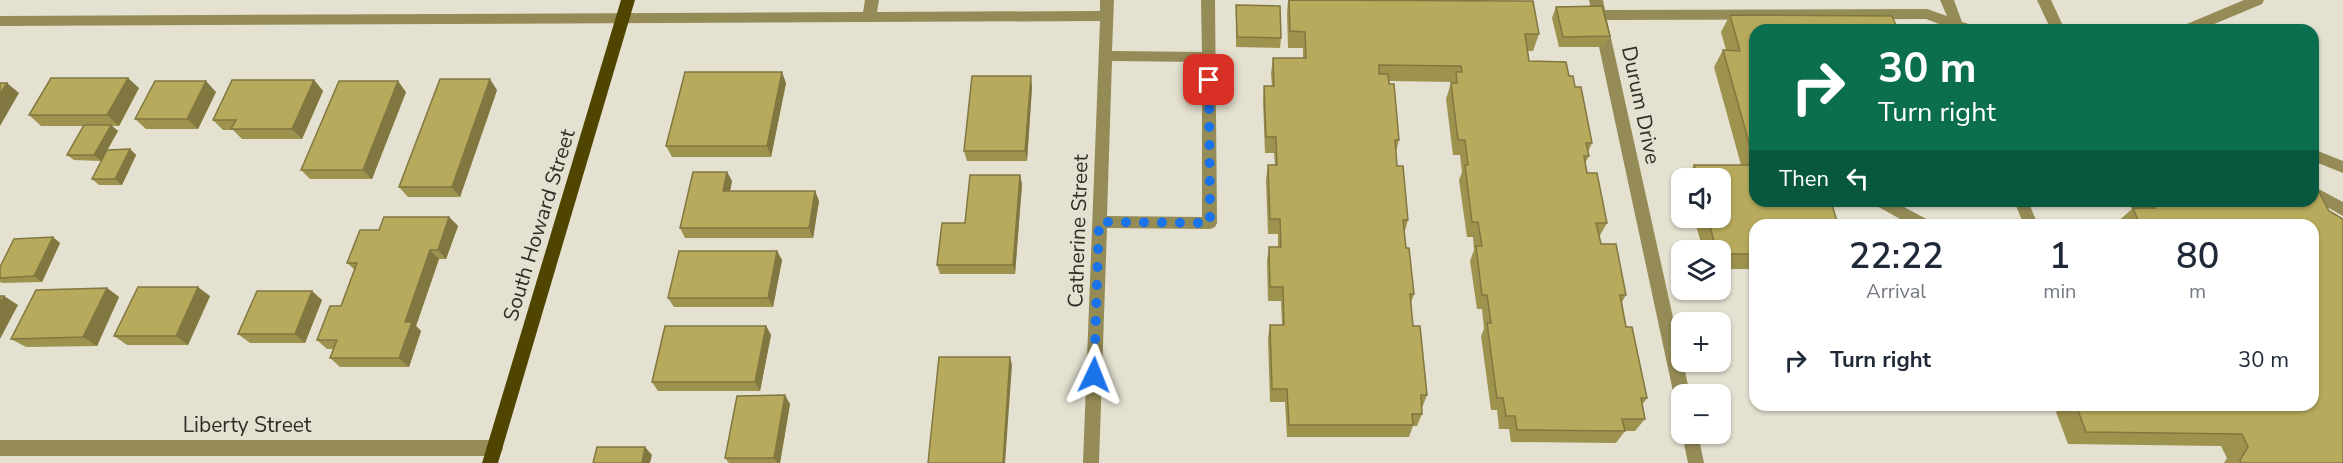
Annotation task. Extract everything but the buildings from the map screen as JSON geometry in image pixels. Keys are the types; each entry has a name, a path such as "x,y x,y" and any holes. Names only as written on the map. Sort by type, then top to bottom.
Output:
{"main road":[{"name":"South Howard Street","path":"492,456 628,0"}],"street":[{"path":"869,17 872,0"},
{"name":"Catherine Street","path":"1091,463 1107,0"},
{"path":"1099,222 1210,223 1208,0"},
{"path":"1728,0 1732,15"},
{"path":"1821,0 1826,14"},
{"path":"1947,0 1962,24"},
{"path":"2044,0 2055,24"},
{"path":"2201,24 2257,0"},
{"path":"1597,8 1732,15 1927,14 1953,24"},
{"name":"Durum Drive","path":"1597,8 1679,384"},
{"path":"0,21 1106,16"},
{"path":"1105,56 1209,57"},
{"path":"2328,161 2343,155"},
{"path":"2319,157 2343,167"},
{"path":"2319,196 2343,210"},
{"path":"1891,207 1914,219"},
{"path":"1692,444 1696,463"},
{"name":"Liberty Street","path":"0,448 492,456"}],"route":[{"path":"1094,375 1099,222 1210,223 1209,80"}]}
